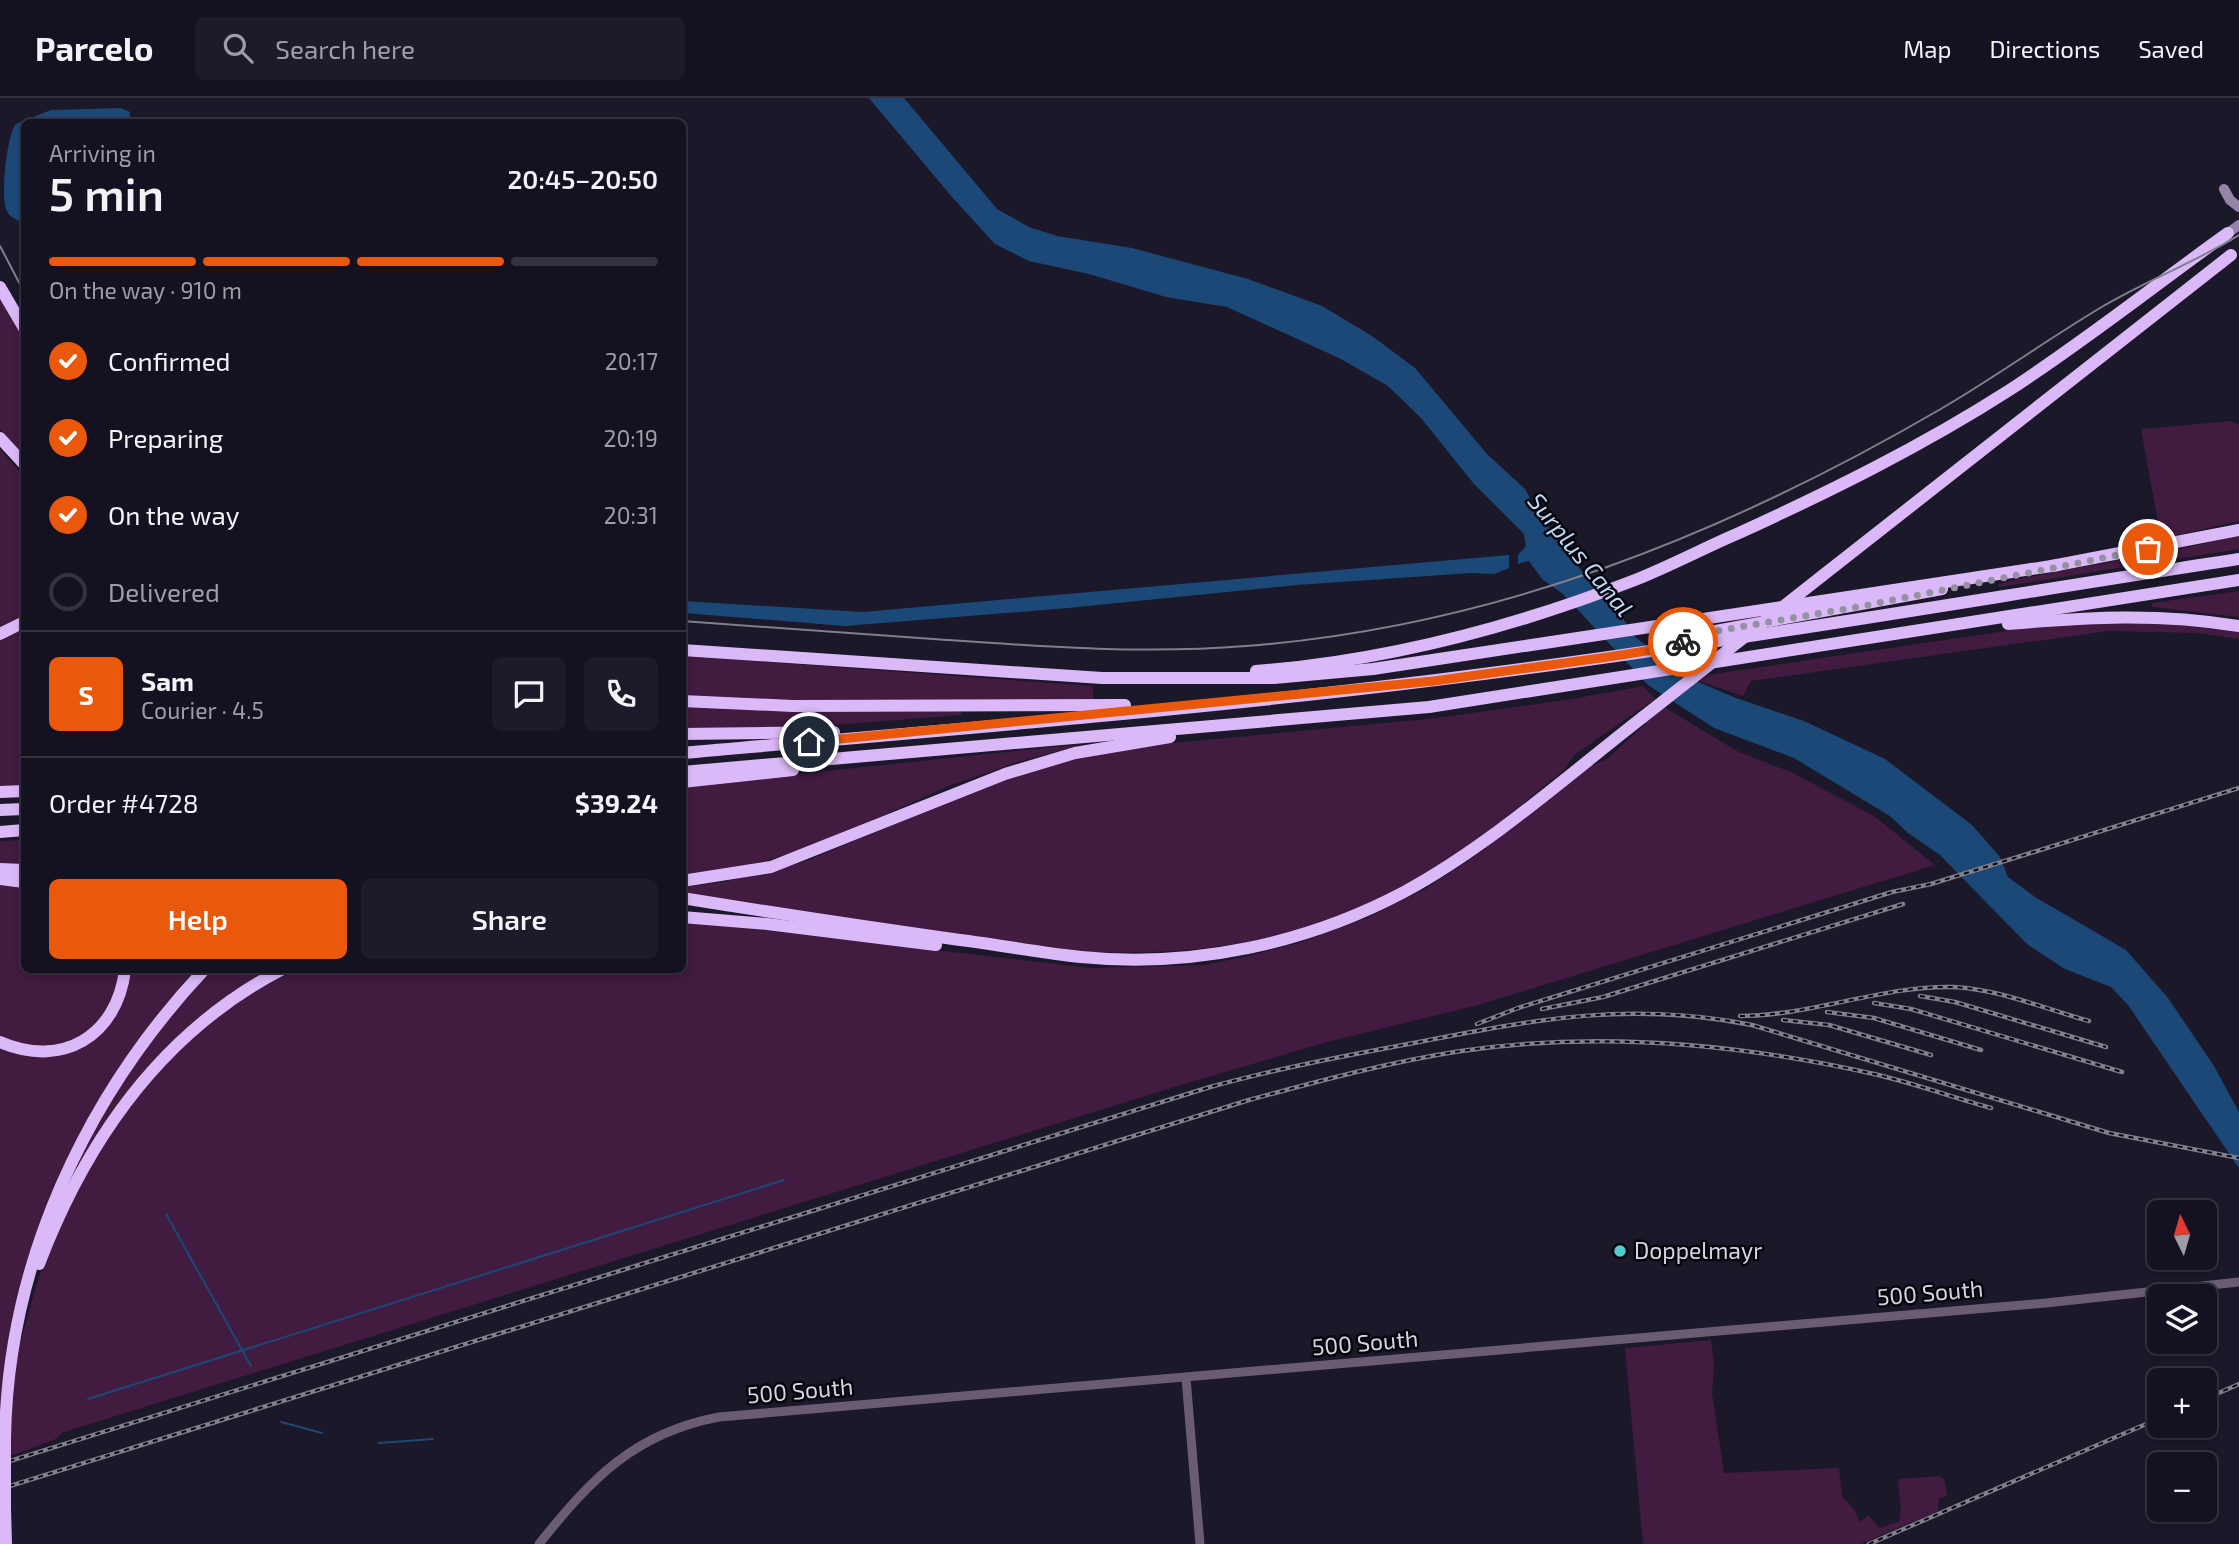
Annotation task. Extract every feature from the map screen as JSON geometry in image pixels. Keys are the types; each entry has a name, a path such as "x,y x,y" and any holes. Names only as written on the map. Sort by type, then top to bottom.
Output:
{"highway":[{"path":"1102,678 1176,677 1266,670 1353,659 1467,636 1613,587 1783,513 1884,464 2008,391 2138,302 2234,229"},
{"path":"686,901 1080,957 1138,959 1189,957 1259,946 1316,930 1383,903 1424,881 1474,848 2235,252"},
{"path":"0,287 21,322"},
{"path":"0,438 21,461"},
{"path":"1665,648 1710,632 1863,606 2239,530"},
{"path":"686,753 936,731 1434,681 1608,657 2239,559"},
{"path":"686,650 1102,678 1286,677 1373,669 2058,565"},
{"path":"686,772 1429,707 2239,581"},
{"path":"1903,633 2098,616 2158,616 2239,626"},
{"path":"0,634 21,624"},
{"path":"686,701 793,706 1202,705"},
{"path":"686,880 771,867 1005,774 1075,753 1260,722"},
{"path":"686,734 936,731"},
{"path":"686,782 861,763 907,751"},
{"path":"0,810 21,809"},
{"path":"0,832 21,830"},
{"path":"0,869 21,870"},
{"path":"0,879 21,881"},
{"path":"686,917 767,924 1075,962 1111,964 1138,959"},
{"path":"0,1042 17,1049 50,1052 86,1039 99,1029 115,1007 123,987 125,973"},
{"path":"6,1544 5,1438 8,1385 24,1292 40,1238 78,1149 105,1099 173,1004 201,973"},
{"path":"17,1331 40,1263 71,1193 96,1146 122,1107 151,1071 187,1036 235,998 276,973"}],"main road":[{"path":"2224,189 2230,200 2239,207"}],"street":[{"name":"500 South","path":"539,1544 578,1497 612,1464 659,1435 704,1420 2079,1300 2239,1282"},
{"path":"1186,1378 1200,1544"}],"shaded area":[{"path":"0,299 21,333 21,454 0,429"},
{"path":"2231,421 2239,425 2239,521 2161,539 2141,429"},
{"path":"0,449 21,474 21,618 0,628"},
{"path":"2239,534 2239,549 1999,587 1998,584 2180,549"},
{"path":"2239,591 2239,617 2152,607 2152,603"},
{"path":"2125,620 2239,631 2239,639 2197,633 2108,631 1751,681 1743,696 1699,681 1707,675 2059,623"},
{"path":"21,628 21,785 0,787 0,639"},
{"path":"686,656 1093,686 1093,700 904,704 686,697"},
{"path":"1643,686 1655,699 1574,755 1564,770 1489,831 1442,864 1355,910 1266,938 1174,951 1076,951 686,894 686,887 724,882 806,861 1012,775 1098,753 1151,745 1428,719"},
{"path":"686,705 961,710 961,715 822,726 686,729"},
{"path":"1664,707 1737,751 1793,773 1874,816 1935,865 1478,1005 1327,1042 1184,1084 64,1432 54,1440 10,1456 10,1417 18,1351 37,1283 51,1243 110,1129 189,1038 250,992 284,973 686,973 686,921 1091,968 1204,965 1302,942 1364,919 1425,889 1477,855 1586,768 1607,759"},
{"path":"1083,744 1018,762 949,786 844,833 788,854 755,864 686,876 686,786"},
{"path":"21,840 21,865 0,864 0,841"},
{"path":"0,883 21,885 21,973 120,973 118,985 104,1014 82,1036 53,1048 37,1049 0,1037"},
{"path":"128,973 196,973 182,988 45,1213 0,1439 0,1047 12,1053 36,1057 47,1057 69,1050 104,1027 115,1016 124,997"},
{"path":"207,973 269,973 176,1041 74,1175 70,1173 141,1053"},
{"path":"1711,1340 1714,1364 1712,1393 1724,1473 1839,1468 1842,1496 1856,1512 1860,1522 1868,1515 1880,1528 1899,1521 1900,1479 1939,1476 1944,1479 1947,1496 1939,1498 1938,1511 1861,1544 1643,1544 1625,1348"}],"water":[{"path":"869,98 904,98 997,209 1029,227 1057,236 1132,248 1248,279 1322,306 1372,336 1415,368 1487,454 1525,489 1537,511 1536,516 1545,522 1579,568 1617,609 1634,636 1684,676 1736,698 1804,721 1885,759 1972,825 2000,857 2008,877 2035,897 2126,950 2168,998 2214,1066 2239,1112 2239,1168 2128,1005 2111,987 2065,969 2028,945 1940,855 1908,833 1890,816 1794,758 1714,728 1648,685 1563,594 1542,579 1529,561 1518,564 1518,555 1526,546 1524,534 1474,484 1421,418 1388,386 1339,358 1227,307 1166,297 1089,274 1029,261 995,244"},
{"path":"121,108 130,112 130,119 28,119 51,110"},
{"path":"21,122 21,223 7,211 4,194 7,152 16,124"},
{"path":"1509,555 1509,568 1494,574 1471,573 1297,585 1068,608 845,626 686,613 686,601 863,612"}],"waterway":[{"path":"88,1399 784,1180"},
{"path":"166,1214 251,1366"},
{"path":"281,1422 322,1433"},
{"path":"379,1443 433,1439"}],"tram line":[{"path":"686,621 1022,645 1171,649 1246,646 1338,636 1429,619 1518,596 1605,568 1691,535 1775,497 1939,410 2100,308 2239,235"},
{"path":"0,246 21,286"}],"railway":[{"path":"1477,1024 1518,1008 1892,892 1931,884 2239,788"},
{"path":"1542,1009 1603,997 1903,904"},
{"path":"1740,1016 1793,1011 1901,991 1953,987 2005,995 2089,1021"},
{"path":"1920,996 1955,1002 2106,1047"},
{"path":"1874,1003 1911,1009 2122,1072"},
{"path":"1827,1012 1874,1018 1981,1050"},
{"path":"0,1464 1210,1087 1340,1057 1544,1020 1666,1014 1752,1025 2109,1133 2239,1158"},
{"path":"1783,1020 1829,1025 1931,1055"},
{"path":"0,1489 1249,1100 1354,1072 1434,1055 1564,1042 1721,1048 1874,1074 1991,1108"},
{"path":"2217,1394 2239,1384"},
{"path":"1869,1544 2147,1424"}],"way so far":[{"path":"1683,642 1710,632 1863,606 2148,549"}],"place":[{"name":"Doppelmayr","path":"1620,1251"}],"route":[{"path":"809,742 1434,681 1608,657 1665,648 1683,642"}],"water label":[{"name":"Surplus Canal","path":"1580,555"}]}
